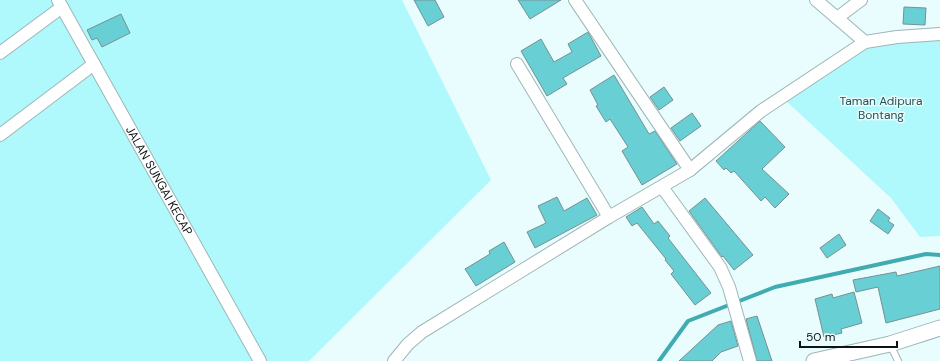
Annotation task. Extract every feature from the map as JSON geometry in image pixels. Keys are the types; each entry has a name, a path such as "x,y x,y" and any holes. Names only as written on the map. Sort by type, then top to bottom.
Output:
{"street":[{"path":"575,0 690,170"},
{"path":"816,0 865,42"},
{"path":"837,18 861,0"},
{"path":"0,53 60,3"},
{"name":"JALAN SUNGAI KECAP","path":"60,3 260,361"},
{"path":"394,361 408,344 422,332 609,217 690,170 767,107 865,42 897,37 940,34"},
{"path":"0,135 94,64"},
{"path":"517,64 609,217"},
{"path":"662,187 710,250 720,267 729,287 750,361"},
{"path":"814,361 890,344 940,328"}],"lane":[{"path":"890,344 898,361"}],"green space":[{"path":"0,0 402,0 491,180 309,361 0,361"},
{"name":"Taman Adipura Bontang","path":"940,38 940,236 920,237 891,198 784,99 876,42"}],"building":[{"path":"414,0 435,0 444,17 428,26"},
{"path":"518,0 561,0 530,19"},
{"path":"904,7 926,8 925,25 903,24"},
{"path":"121,14 130,33 102,47 97,38 92,40 87,30"},
{"path":"588,32 601,56 563,78 567,84 547,96 521,51 541,39 554,62 572,52 568,44"},
{"path":"614,75 649,134 655,131 677,164 642,185 622,151 628,147 610,119 606,122 596,106 598,105 590,90"},
{"path":"664,87 673,100 659,110 650,97"},
{"path":"692,113 701,126 680,141 671,128"},
{"path":"760,121 785,147 762,169 789,194 775,208 765,197 761,201 734,171 731,173 726,168 724,170 716,161"},
{"path":"557,197 564,211 587,198 597,215 535,248 527,232 546,223 538,206"},
{"path":"705,198 753,255 734,270 723,256 722,257 689,211"},
{"path":"642,207 654,224 658,221 670,236 668,238 711,293 695,305 671,274 674,271 665,260 666,259 637,223 632,226 626,217"},
{"path":"878,209 890,218 888,221 894,225 888,234 870,221"},
{"path":"839,234 846,245 827,258 820,248"},
{"path":"504,242 515,262 476,286 465,269 490,254 489,251"},
{"path":"940,266 940,309 886,323 878,287 856,292 853,280 896,272 897,276"},
{"path":"854,292 862,323 841,329 842,333 824,337 815,299 832,294 833,298"},
{"path":"757,316 772,361 757,361 746,319"},
{"path":"731,321 738,346 721,352 712,361 679,361 718,325"}],"waterway":[{"path":"659,361 688,321 775,287 926,254 940,255"}]}
